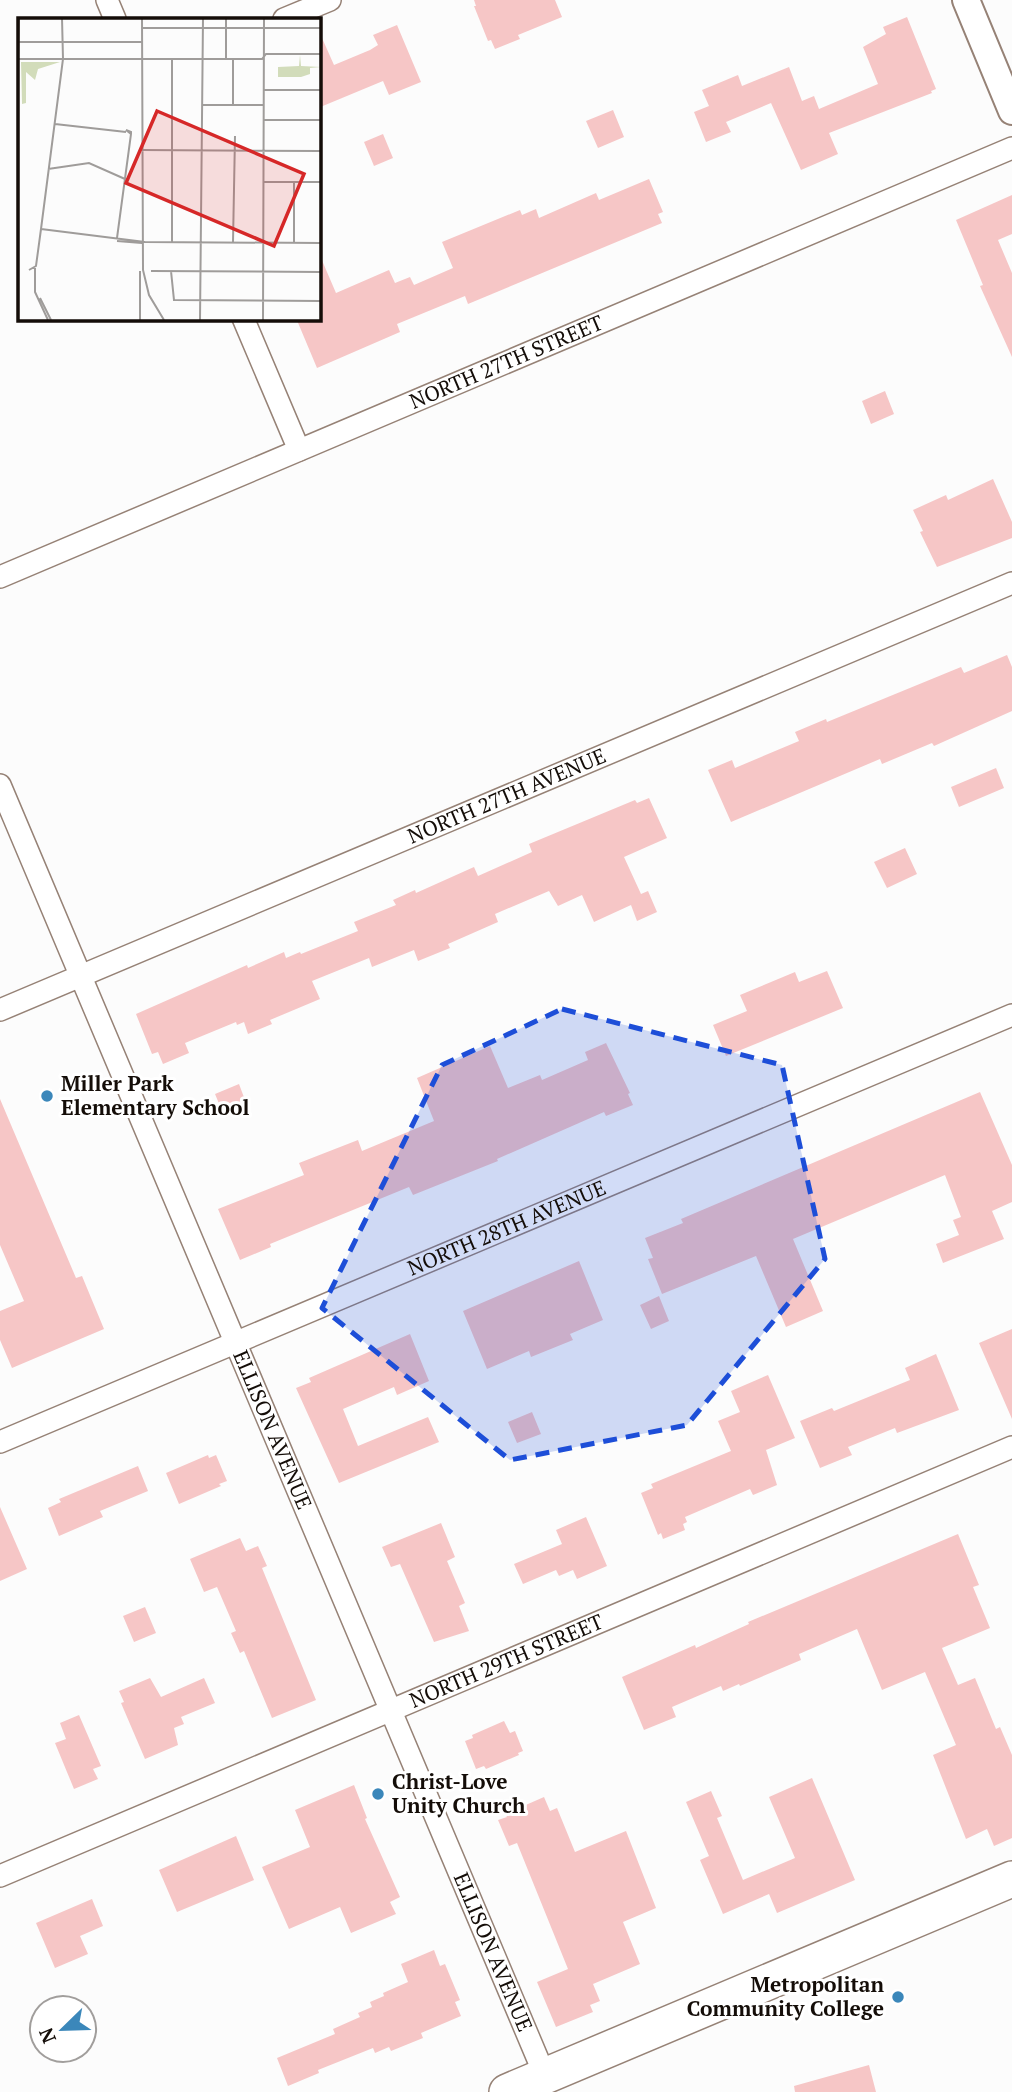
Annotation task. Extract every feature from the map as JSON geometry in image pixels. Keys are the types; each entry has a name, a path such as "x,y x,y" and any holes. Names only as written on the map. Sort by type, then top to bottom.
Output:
{"highway":[{"path":"507,2092 1012,1879"}],"street":[{"path":"107,0 115,18"},
{"path":"286,18 330,0"},
{"path":"966,0 1012,111"},
{"name":"NORTH 27TH STREET","path":"0,577 1012,148"},
{"path":"244,320 299,450"},
{"name":"NORTH 27TH AVENUE","path":"0,1010 1012,583"},
{"name":"ELLISON AVENUE","path":"0,785 545,2076"},
{"name":"NORTH 28TH AVENUE","path":"0,1443 1012,1015"},
{"name":"NORTH 29TH STREET","path":"0,1876 1012,1447"}],"highlighted area":[{"path":"562,1009 782,1065 825,1259 687,1425 510,1460 322,1308 442,1065"}],"building":[{"path":"474,0 555,0 562,17 518,35 520,39 495,49 491,40 488,41"},
{"path":"907,17 936,89 931,91 932,93 829,133 838,154 801,170 771,103 726,122 731,132 706,142 694,112 709,106 702,90 738,75 742,86 789,67 802,101 814,96 819,109 878,84 863,47 886,34 883,27"},
{"path":"397,25 421,82 389,95 383,81 320,107 320,34 334,65 378,45 373,35"},
{"path":"613,110 624,137 598,148 586,121"},
{"path":"383,134 393,158 374,166 364,142"},
{"path":"649,179 663,212 658,214 662,223 468,304 465,296 397,324 400,332 317,368 297,320 320,320 320,256 336,293 389,270 395,283 410,277 414,285 453,268 442,242 520,210 522,215 536,209 539,218 596,193 599,200"},
{"path":"1012,195 1012,234 998,240 1012,273 1012,357 980,286 983,285 956,220"},
{"path":"885,391 894,414 871,424 862,401"},
{"path":"993,479 1012,522 1012,538 937,567 913,510 946,495 948,500"},
{"path":"1007,655 1012,667 1012,711 934,746 932,743 882,764 880,759 731,822 708,770 732,760 735,768 799,741 795,732 826,719 827,722 961,667 964,673"},
{"path":"996,768 1004,788 959,807 951,787"},
{"path":"649,798 667,838 624,857 641,894 648,891 657,912 637,921 631,905 594,922 582,895 558,906 549,891 495,914 498,922 448,944 450,948 418,961 414,950 372,967 369,958 312,981 320,999 270,1020 272,1024 248,1034 244,1022 237,1025 236,1022 185,1043 189,1053 163,1064 158,1052 152,1054 136,1014 247,965 248,968 284,952 286,958 300,952 301,954 358,931 354,922 396,905 393,900 415,890 416,893 474,867 478,876 532,852 529,844 635,800 637,803"},
{"path":"905,848 917,874 887,888 874,862"},
{"path":"827,971 843,1008 726,1056 713,1025 747,1011 740,995 795,972 799,982"},
{"path":"606,1043 633,1105 606,1116 604,1112 497,1159 498,1161 413,1195 409,1187 270,1244 271,1247 240,1260 218,1209 304,1175 299,1163 358,1140 362,1151 434,1121 417,1078 490,1046 508,1088 540,1075 542,1080 588,1060 585,1052"},
{"path":"239,1084 248,1108 225,1118 215,1094"},
{"path":"980,1092 1012,1165 1012,1202 992,1211 1004,1239 943,1263 936,1244 959,1235 953,1220 961,1217 945,1175 793,1239 823,1311 786,1327 756,1256 662,1294 648,1259 653,1258 645,1238 683,1223 681,1219"},
{"path":"0,1099 76,1278 82,1276 104,1329 12,1368 0,1340 0,1311 24,1301 0,1245"},
{"path":"579,1261 603,1320 570,1334 573,1340 531,1357 529,1351 487,1369 463,1311"},
{"path":"659,1296 669,1321 651,1329 640,1305"},
{"path":"1012,1329 1012,1419 979,1343"},
{"path":"410,1334 429,1381 397,1395 394,1387 343,1409 358,1446 428,1417 439,1442 339,1483 296,1388 311,1382 309,1378"},
{"path":"936,1354 959,1410 897,1433 895,1428 848,1447 852,1455 820,1468 800,1421 832,1408 834,1411 910,1380 905,1368"},
{"path":"768,1375 795,1438 766,1450 777,1485 753,1495 750,1489 685,1517 685,1530 663,1539 661,1533 658,1535 641,1493 653,1488 651,1484 731,1451 718,1421 740,1412 731,1391"},
{"path":"532,1412 541,1434 517,1443 508,1422"},
{"path":"208,1455 209,1458 216,1455 227,1481 179,1504 166,1473"},
{"path":"138,1466 148,1491 100,1511 103,1517 59,1536 48,1508 61,1502 59,1499"},
{"path":"0,1507 27,1569 0,1581"},
{"path":"586,1517 607,1566 577,1579 573,1570 559,1576 556,1570 523,1584 514,1564 562,1544 556,1530"},
{"path":"441,1523 455,1557 447,1561 465,1603 459,1606 469,1631 434,1642 400,1564 391,1567 382,1547"},
{"path":"958,1534 979,1585 973,1587 990,1628 942,1648 958,1685 975,1678 996,1729 1000,1727 1012,1755 1012,1838 994,1846 987,1829 966,1839 933,1755 956,1745 925,1672 882,1690 857,1629 799,1654 801,1660 740,1686 739,1684 723,1691 721,1686 672,1707 676,1717 644,1730 622,1677 695,1645 696,1648 749,1624 748,1622"},
{"path":"240,1538 246,1551 258,1546 267,1566 262,1568 316,1700 272,1718 244,1651 240,1653 231,1633 236,1631 217,1587 204,1592 190,1559"},
{"path":"145,1607 156,1633 134,1642 123,1616"},
{"path":"150,1678 161,1697 204,1678 215,1703 181,1717 184,1724 174,1728 178,1745 145,1759 121,1703 124,1702 119,1691"},
{"path":"79,1715 101,1766 93,1769 98,1779 74,1789 55,1743 66,1739 60,1723"},
{"path":"504,1721 510,1733 515,1731 523,1751 486,1769 484,1766 476,1769 465,1741 473,1738 472,1735"},
{"path":"812,1778 855,1880 777,1913 769,1894 723,1914 700,1860 709,1856 686,1802 711,1791 722,1816 717,1818 743,1880 795,1858 769,1797"},
{"path":"354,1785 367,1818 365,1819 400,1897 390,1902 396,1914 351,1933 340,1907 289,1929 262,1867 310,1847 295,1810"},
{"path":"544,1797 550,1811 557,1808 575,1852 626,1831 656,1908 623,1922 640,1964 593,1984 600,2001 590,2005 593,2012 556,2027 537,1982 568,1969 517,1843 509,1846 498,1820 507,1817 505,1814"},
{"path":"236,1836 254,1880 177,1912 159,1870"},
{"path":"92,1899 103,1926 80,1936 88,1954 55,1968 36,1923"},
{"path":"434,1950 440,1966 445,1964 460,2000 455,2002 461,2016 421,2033 423,2038 391,2051 389,2047 375,2053 373,2048 318,2070 319,2073 288,2086 277,2058 335,2034 333,2029 360,2017 358,2013 372,2007 370,2002 408,1982 401,1964"},
{"path":"869,2065 876,2092 795,2092 794,2086"}],"place":[{"name":"Miller Park Elementary School","path":"47,1096"},
{"name":"Christ-Love Unity Church","path":"378,1794"},
{"name":"Metropolitan Community College","path":"898,1997"}]}
